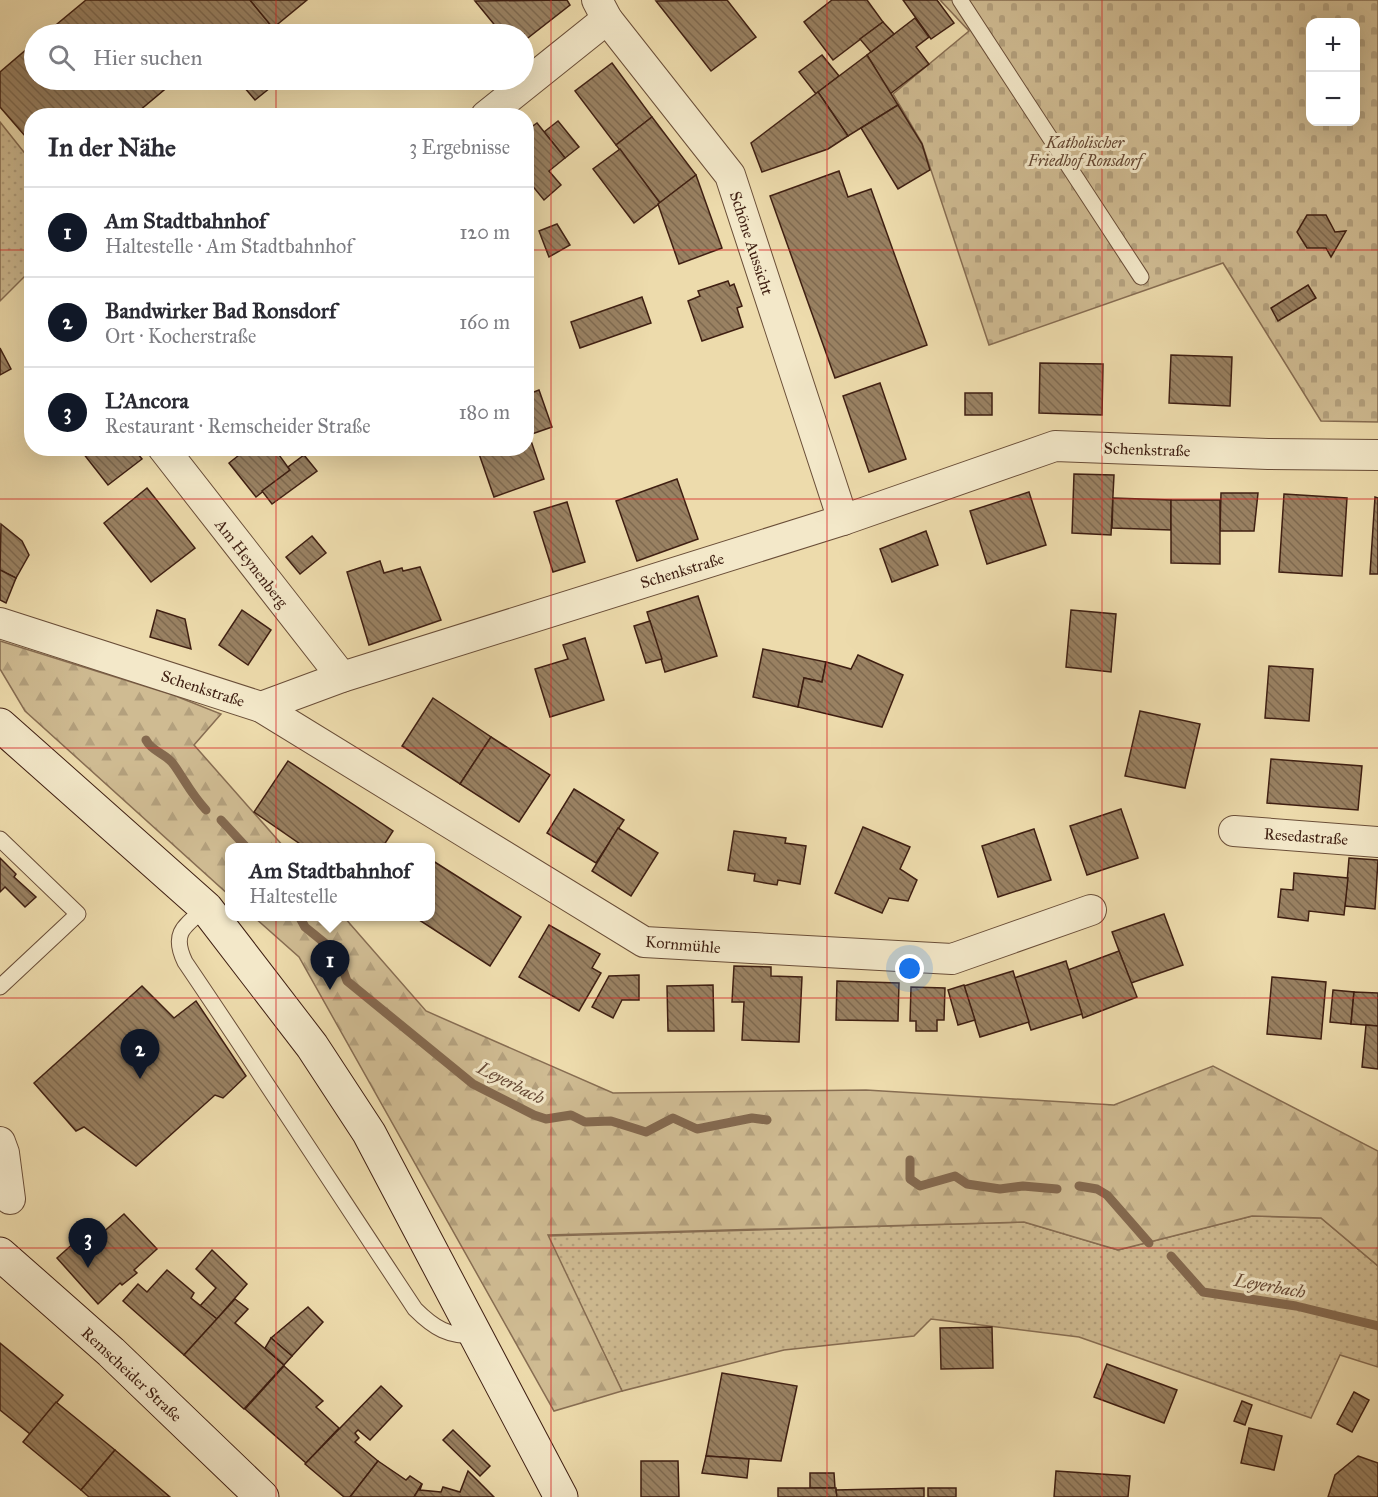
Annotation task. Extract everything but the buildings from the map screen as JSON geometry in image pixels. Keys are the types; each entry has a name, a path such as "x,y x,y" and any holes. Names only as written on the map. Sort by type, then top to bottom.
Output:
{"main road":[{"path":"0,725 206,908 312,1046 369,1132 561,1497"},
{"name":"Remscheider Straße","path":"0,1254 111,1352 262,1497"}],"street":[{"path":"534,72 602,10"},
{"name":"Schöne Aussicht","path":"602,10 730,175 843,520"},
{"path":"495,108 514,90"},
{"name":"Schenkstraße","path":"0,623 261,707 342,676 843,520 1055,446 1268,454 1378,454"},
{"name":"Am Heynenberg","path":"169,456 342,676"},
{"name":"Kornmühle","path":"261,707 644,942 952,960 1091,910"},
{"name":"Resedastraße","path":"1234,831 1378,842"},
{"path":"0,1142 4,1153 10,1199"}],"lane":[{"path":"960,0 1141,277"},
{"path":"0,839 78,914 0,987"},
{"path":"206,908 184,927 178,936 178,947 184,962 260,1070 303,1141 415,1309 435,1328 448,1334 476,1336"}],"green space":[{"name":"Katholischer Friedhof Ronsdorf","path":"940,0 1378,0 1378,422 1321,421 1223,263 989,345 922,143 893,94 969,31"},
{"path":"0,122 24,152 24,277 0,301"},
{"path":"0,641 173,695 221,714 194,745 280,843 225,843 225,891 25,711 0,669"},
{"path":"258,921 347,921 426,1011 613,1093 866,1090 1114,1105 1213,1066 1378,1151 1378,1266 1321,1218 1252,1216 1118,1250 1024,1222 548,1235 622,1391 554,1411 299,957"},
{"path":"1252,1216 1321,1218 1378,1266 1378,1367 1340,1355 1311,1418 1079,1337 931,1319 914,1336 784,1350 622,1391 547,1236 1024,1222 1118,1250"}],"waterway":[{"name":"Leyerbach","path":"146,740 171,761 206,810"},
{"name":"Leyerbach","path":"221,820 242,843"},
{"name":"Leyerbach","path":"302,921 305,927 337,953 347,981 473,1084 534,1115 546,1119 571,1115 585,1122 611,1121 646,1132 673,1118 697,1129 752,1118 767,1120"},
{"name":"Leyerbach","path":"910,1160 910,1179 920,1186 955,1176 967,1184 1000,1189 1023,1186 1057,1189"},
{"name":"Leyerbach","path":"1079,1186 1097,1189 1107,1195 1149,1243"},
{"name":"Leyerbach","path":"1171,1256 1203,1292 1296,1306 1378,1326"}],"place":[{"name":"Am Stadtbahnhof","path":"330,990"},
{"name":"Bandwirker Bad Ronsdorf","path":"140,1079"},
{"name":"L'Ancora","path":"88,1268"}]}
